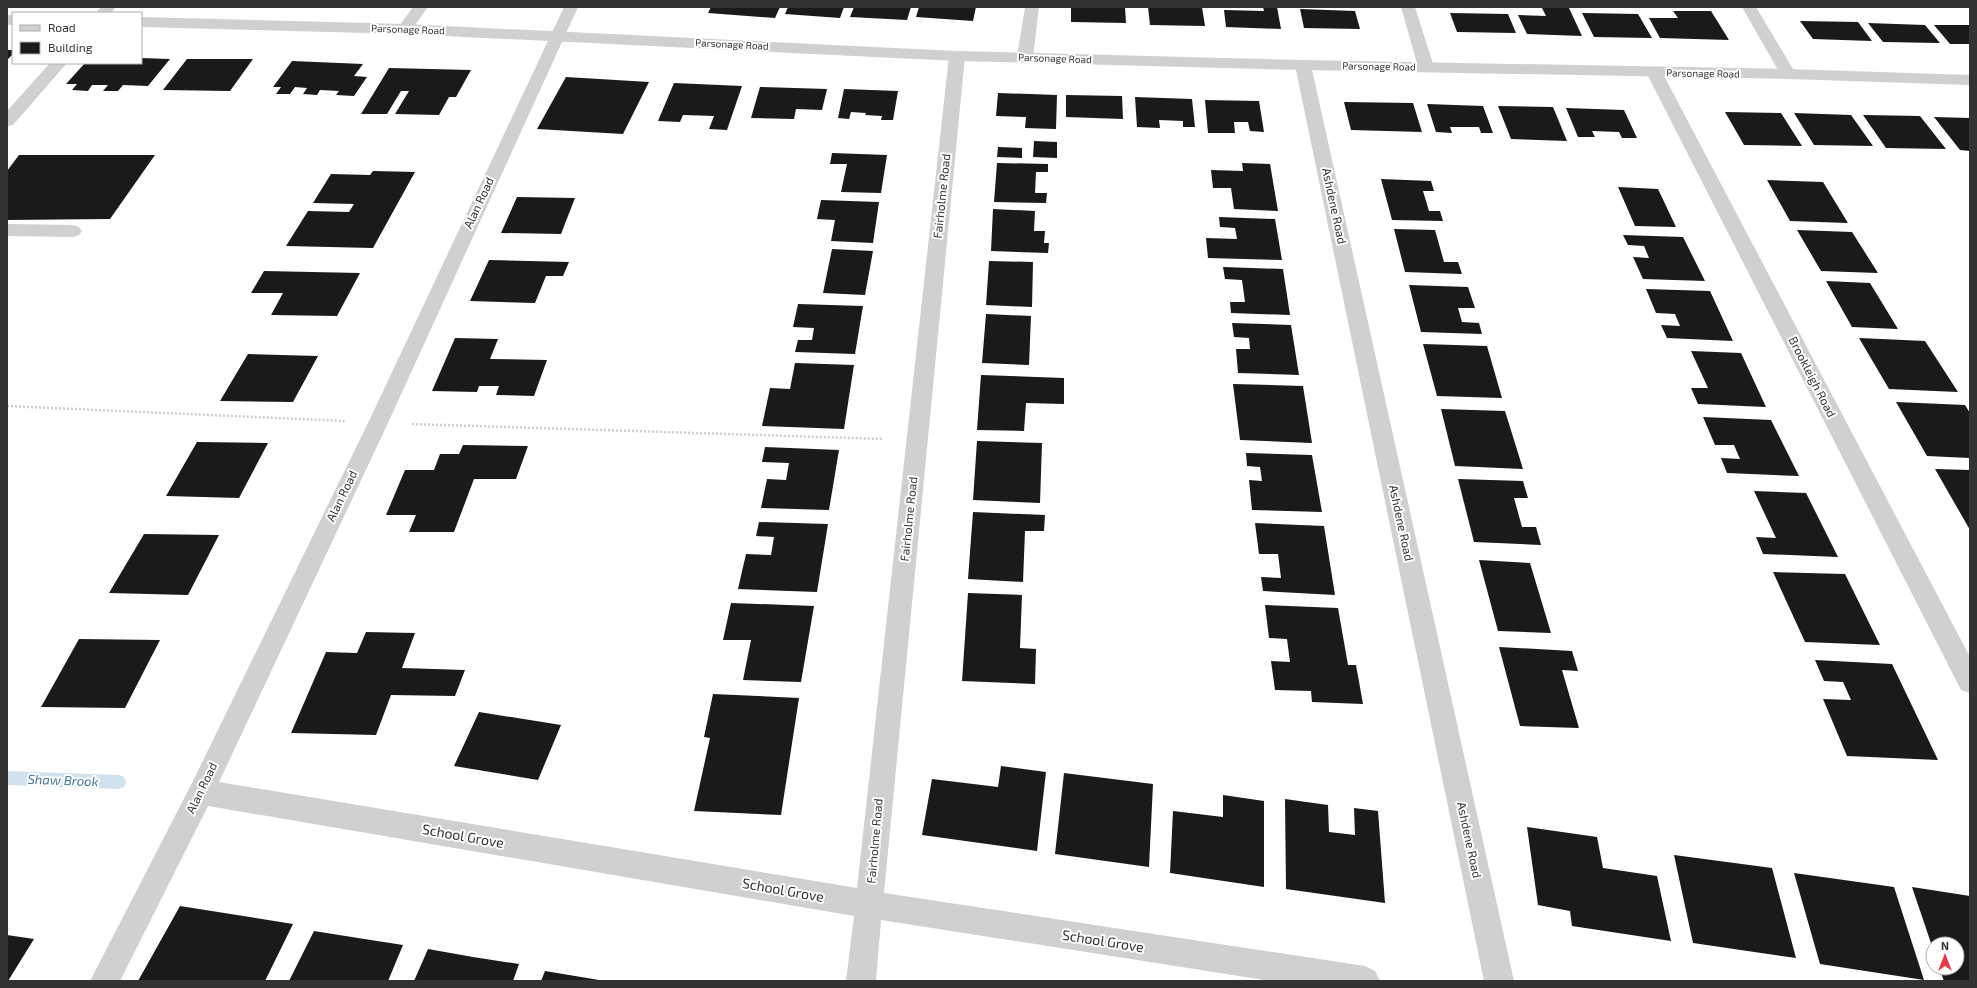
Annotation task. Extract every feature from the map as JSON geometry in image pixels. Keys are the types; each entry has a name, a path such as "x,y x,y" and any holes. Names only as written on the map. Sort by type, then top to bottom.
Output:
{"street":[{"path":"405,29 421,7"},
{"name":"Alan Road","path":"105,981 201,792 378,423 571,7"},
{"path":"1025,57 1032,7"},
{"path":"1408,7 1426,67"},
{"path":"1749,7 1788,74"},
{"name":"Parsonage Road","path":"142,22 405,29 557,35 957,56 1303,65 1788,74 1970,80"},
{"name":"Fairholme Road","path":"861,981 957,56"},
{"path":"7,121 58,64"},
{"name":"Ashdene Road","path":"1303,65 1499,981"},
{"name":"Brookleigh Road","path":"1654,72 1970,682"},
{"path":"7,230 73,231"},
{"name":"School Grove","path":"201,792 870,904 1366,981"}],"path":[{"path":"7,406 378,423 917,440"}],"building":[{"path":"711,7 780,7 775,18 708,13"},
{"path":"788,7 844,7 840,18 785,14"},
{"path":"854,7 911,7 907,20 850,17"},
{"path":"919,7 976,7 973,21 916,17"},
{"path":"1071,7 1125,7 1126,23 1071,22"},
{"path":"1148,7 1202,7 1205,26 1150,25"},
{"path":"1263,7 1277,7 1281,29 1226,27 1224,10 1264,11"},
{"path":"1542,8 1569,8 1582,36 1527,34 1518,15 1546,16"},
{"path":"1300,9 1355,11 1360,29 1304,28"},
{"path":"1673,11 1711,11 1729,40 1660,38 1649,18 1678,18"},
{"path":"1450,13 1508,14 1516,33 1457,32"},
{"path":"1582,13 1638,14 1652,38 1594,37"},
{"path":"1800,21 1858,22 1872,41 1813,39"},
{"path":"1868,23 1925,25 1940,43 1883,42"},
{"path":"1934,25 1970,25 1970,44 1950,44"},
{"path":"7,50 12,50 12,55 7,60"},
{"path":"142,58 170,59 148,86 123,85 118,91 103,91 108,85 92,85 88,91 72,90 77,84 66,84 84,64 142,64"},
{"path":"187,59 253,59 230,91 163,90"},
{"path":"292,61 363,64 354,76 367,77 354,96 336,95 339,91 320,90 317,95 303,94 307,88 295,87 290,94 276,94 281,87 273,87"},
{"path":"389,68 471,70 456,97 449,97 439,115 395,114 409,91 401,91 387,114 361,114"},
{"path":"566,77 649,82 623,134 537,129"},
{"path":"674,83 742,86 727,130 709,129 714,116 683,115 680,122 658,121"},
{"path":"760,87 827,89 822,110 796,109 794,119 751,118"},
{"path":"844,89 898,91 893,120 881,120 882,116 851,112 849,119 838,118"},
{"path":"998,93 1057,95 1056,129 1025,128 1026,117 996,116"},
{"path":"1066,95 1122,96 1123,119 1066,117"},
{"path":"1135,97 1192,99 1195,127 1183,127 1183,121 1159,120 1160,128 1137,127"},
{"path":"1205,100 1259,101 1264,132 1250,131 1248,122 1234,122 1235,133 1208,133"},
{"path":"1344,102 1413,103 1422,132 1351,130"},
{"path":"1427,104 1483,106 1493,133 1481,133 1479,127 1450,127 1452,133 1436,132"},
{"path":"1498,106 1553,107 1567,141 1511,139"},
{"path":"1566,108 1624,110 1637,138 1622,138 1619,132 1592,131 1595,137 1578,137"},
{"path":"1725,112 1781,113 1802,146 1744,145"},
{"path":"1794,113 1851,115 1873,146 1814,145"},
{"path":"1863,115 1920,116 1946,149 1886,148"},
{"path":"1934,117 1970,118 1970,151 1960,150"},
{"path":"1034,141 1057,142 1057,158 1033,157"},
{"path":"998,147 1022,148 1022,158 997,157"},
{"path":"832,153 887,155 881,193 841,192 847,164 830,164"},
{"path":"19,155 155,155 110,219 7,220 7,171"},
{"path":"997,163 1048,164 1048,172 1036,172 1035,193 1047,193 1046,203 994,202"},
{"path":"1242,163 1270,164 1278,211 1234,209 1231,188 1213,188 1211,170 1243,171"},
{"path":"373,171 415,172 373,248 286,246 308,211 349,212 354,204 313,203 331,174 370,175"},
{"path":"1381,179 1431,181 1434,191 1423,191 1429,211 1440,211 1443,221 1392,220"},
{"path":"1767,180 1823,182 1848,223 1790,221"},
{"path":"1618,187 1658,189 1676,227 1635,226"},
{"path":"517,197 575,198 561,234 501,233"},
{"path":"821,200 879,202 873,243 831,241 835,220 817,219"},
{"path":"993,209 1035,211 1034,231 1045,231 1044,243 1049,243 1048,253 991,251"},
{"path":"1219,217 1275,219 1282,260 1208,258 1206,238 1237,239 1235,228 1220,227"},
{"path":"1394,229 1435,230 1444,262 1458,262 1462,274 1405,272"},
{"path":"1797,230 1852,232 1878,273 1821,271"},
{"path":"1623,235 1683,237 1705,281 1643,279 1633,257 1649,258 1644,246 1628,245"},
{"path":"832,249 873,251 865,295 823,293"},
{"path":"489,260 569,262 563,276 546,276 535,303 470,301"},
{"path":"989,261 1033,262 1032,307 986,305"},
{"path":"1223,267 1283,269 1290,315 1231,313 1230,302 1245,302 1242,280 1225,279"},
{"path":"264,271 360,273 337,316 271,315 283,293 251,293"},
{"path":"1826,281 1870,283 1898,329 1852,327"},
{"path":"1409,285 1468,287 1475,308 1458,308 1462,322 1479,323 1482,334 1421,332"},
{"path":"1646,289 1710,291 1733,341 1667,338 1661,325 1680,326 1675,314 1656,313"},
{"path":"798,304 863,306 855,354 795,352 798,340 812,340 814,328 793,327"},
{"path":"986,314 1031,316 1029,365 982,363"},
{"path":"1232,323 1291,325 1299,375 1238,373 1236,349 1250,349 1249,338 1234,337"},
{"path":"455,338 498,339 490,359 547,360 534,396 496,395 499,386 479,386 477,392 432,391"},
{"path":"1859,338 1925,341 1958,392 1889,389"},
{"path":"1423,344 1487,346 1502,398 1437,396"},
{"path":"1691,351 1741,353 1766,407 1698,404 1691,388 1708,388"},
{"path":"248,354 318,356 293,402 220,401"},
{"path":"795,363 854,365 844,429 762,426 770,388 790,389"},
{"path":"981,375 1064,378 1064,404 1026,403 1024,431 977,430"},
{"path":"1233,384 1303,386 1312,443 1240,440"},
{"path":"1896,402 1965,405 1970,413 1970,458 1927,456"},
{"path":"1441,409 1505,411 1523,469 1455,466"},
{"path":"1703,417 1771,420 1799,476 1727,473 1721,458 1740,459 1734,445 1715,445"},
{"path":"977,441 1042,443 1040,503 973,500"},
{"path":"197,442 268,443 239,498 166,496"},
{"path":"463,445 528,446 516,479 474,479 454,532 409,532 416,515 386,515 405,470 434,470 440,454 459,454"},
{"path":"765,447 839,450 829,510 761,508 767,479 786,480 789,463 762,462"},
{"path":"1246,453 1312,455 1322,512 1252,510 1249,480 1262,481 1260,467 1247,466"},
{"path":"1935,469 1970,470 1970,530"},
{"path":"1458,479 1523,481 1528,498 1514,498 1522,527 1536,527 1541,545 1474,542"},
{"path":"1754,491 1806,493 1838,557 1763,554 1756,537 1776,538"},
{"path":"973,512 1045,515 1044,531 1025,531 1023,582 968,579"},
{"path":"759,522 828,524 817,592 738,589 746,554 771,555 774,537 756,536"},
{"path":"1255,523 1324,526 1335,595 1263,591 1261,577 1281,578 1278,554 1259,554"},
{"path":"144,534 219,535 188,595 109,593"},
{"path":"1479,560 1530,563 1551,633 1498,631"},
{"path":"1773,572 1845,574 1880,645 1805,642"},
{"path":"968,593 1022,595 1020,648 1036,649 1035,684 962,681"},
{"path":"731,603 814,606 801,682 743,680 751,640 723,640"},
{"path":"1265,605 1338,608 1348,665 1356,665 1363,704 1312,702 1311,691 1275,690 1271,661 1290,662 1287,639 1269,638"},
{"path":"366,632 415,633 402,668 465,670 455,696 391,695 376,735 291,733 326,652 357,653"},
{"path":"79,639 160,640 125,708 41,707"},
{"path":"1499,647 1572,651 1578,671 1562,670 1579,728 1520,726"},
{"path":"1815,660 1892,664 1938,760 1847,756 1823,699 1851,700 1843,682 1824,681"},
{"path":"713,694 799,698 781,815 694,811 710,738 704,737"},
{"path":"479,712 561,725 538,780 454,766"},
{"path":"1001,766 1046,772 1037,851 922,835 932,779 998,787"},
{"path":"1064,773 1153,784 1149,867 1055,854"},
{"path":"1223,795 1264,801 1264,887 1170,873 1173,811 1223,817"},
{"path":"1285,799 1328,805 1329,832 1355,835 1354,808 1378,811 1385,903 1286,889"},
{"path":"1527,827 1597,837 1603,868 1657,876 1671,941 1572,926 1570,911 1538,905"},
{"path":"1674,855 1772,868 1796,958 1693,943"},
{"path":"1794,873 1894,887 1924,980 1820,964"},
{"path":"1912,887 1970,896 1970,981 1944,981 1942,976 1965,976 1965,936 1929,936"},
{"path":"180,906 293,924 265,981 138,981"},
{"path":"314,931 403,945 388,981 289,981"},
{"path":"7,935 34,939 8,981 7,981"},
{"path":"428,949 519,964 513,981 414,981"},
{"path":"545,971 599,980 599,981 541,981"}],"waterway":[{"name":"Shaw Brook","path":"7,778 119,782"}]}
